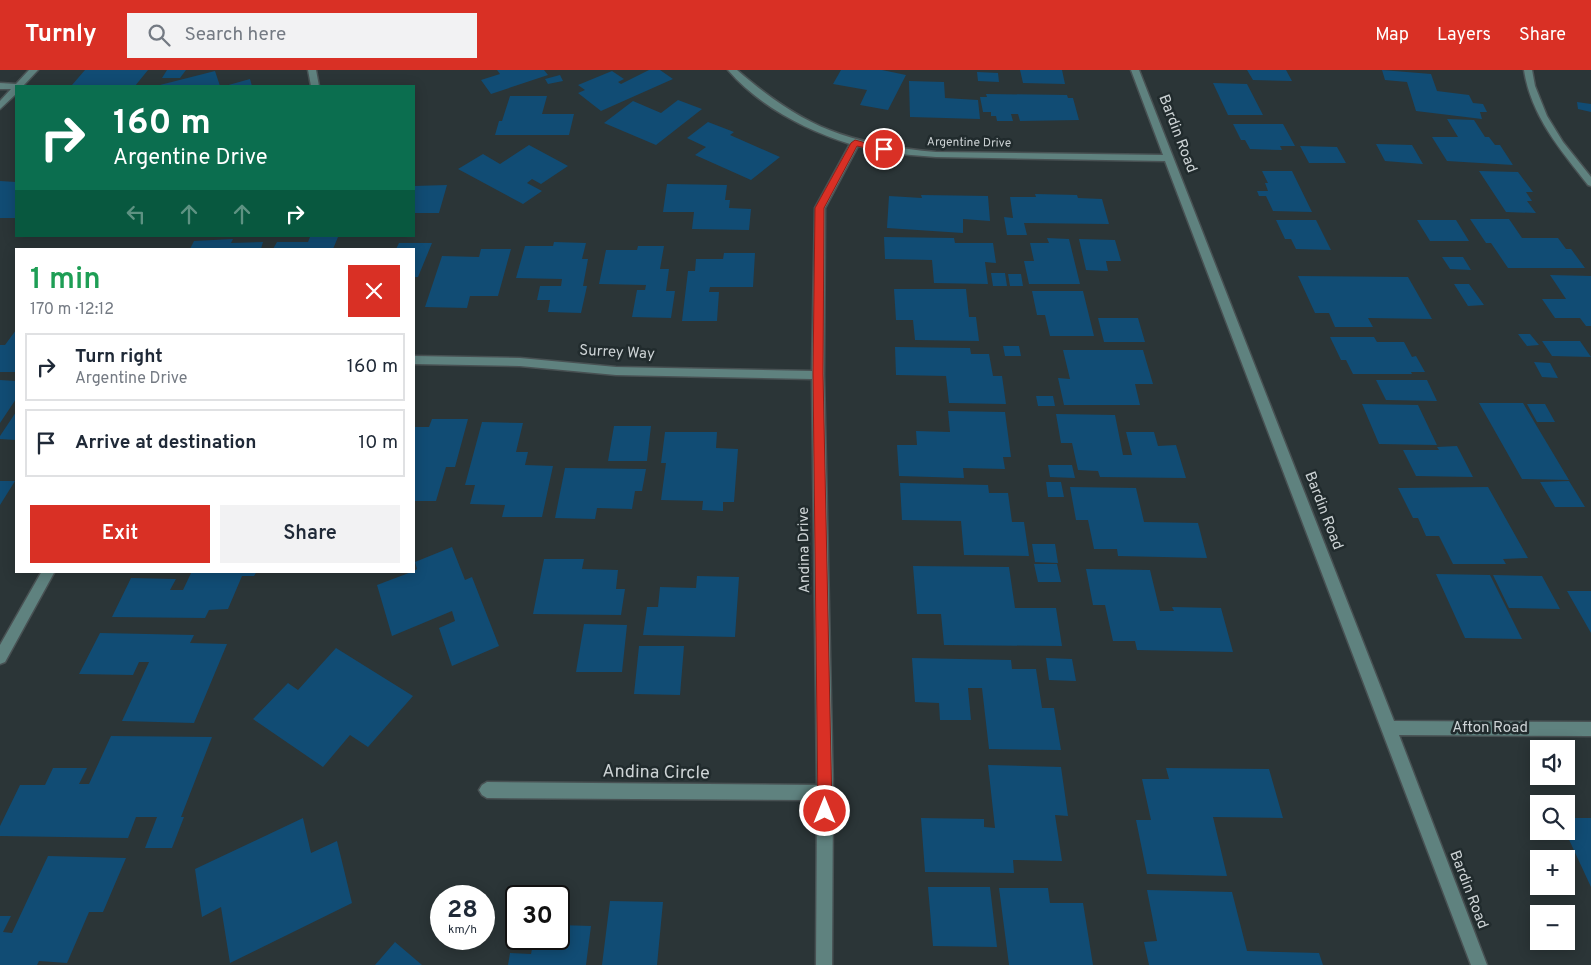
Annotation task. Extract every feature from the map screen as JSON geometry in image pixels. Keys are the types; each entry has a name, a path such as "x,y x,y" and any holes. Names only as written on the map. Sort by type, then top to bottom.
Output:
{"street":[{"path":"19,85 34,70"},
{"path":"312,70 315,85"},
{"name":"Argentine Drive","path":"732,70 751,89 783,113 818,130 855,143 894,151 946,156 1168,158"},
{"name":"Bardin Road","path":"1135,70 1390,728 1479,965"},
{"path":"1528,70 1531,93 1542,118 1591,183"},
{"path":"0,86 15,87"},
{"path":"0,106 15,89"},
{"name":"Andina Drive","path":"824,965 825,794 818,374 820,208 855,143"},
{"name":"Surrey Way","path":"415,360 520,362 616,371 818,374"},
{"path":"0,658 48,573"},
{"name":"Afton Road","path":"1390,728 1591,729"},
{"name":"Andina Circle","path":"487,790 825,794"}],"building":[{"path":"85,70 148,70 136,85 72,85"},
{"path":"167,70 186,70 180,78 162,78"},
{"path":"497,70 544,70 548,75 491,94 481,80 500,74"},
{"path":"649,70 660,70 673,79 601,111 578,93 585,90 578,85 612,71 624,79 618,82 621,84"},
{"path":"841,70 882,70 906,75 888,110 860,105 867,90 833,84"},
{"path":"1020,70 1062,70 1065,84 1023,83"},
{"path":"1247,70 1286,70 1292,81 1253,80"},
{"path":"1382,70 1431,74 1437,91 1469,95 1473,103 1483,104 1487,112 1480,112 1482,119 1416,111 1407,82 1385,80"},
{"path":"215,71 220,85 160,85"},
{"path":"977,72 998,73 999,82 978,81"},
{"path":"560,75 563,81 548,84 545,79"},
{"path":"250,79 252,85 229,85"},
{"path":"909,81 944,82 945,98 978,100 980,119 910,117"},
{"path":"1213,83 1247,84 1263,115 1228,115"},
{"path":"986,94 1067,95 1068,98 1073,98 1079,120 1020,121 1018,114 1011,114 1013,121 997,121 996,116 991,116 991,112 983,112 980,97 987,97"},
{"path":"510,96 547,96 542,114 574,114 569,135 495,135 499,121 502,121"},
{"path":"678,100 702,109 656,145 604,123 633,101 661,113"},
{"path":"1577,102 1591,104 1591,112 1578,109"},
{"path":"1447,119 1474,120 1485,137 1489,137 1495,145 1500,145 1513,165 1447,161 1432,137 1458,137"},
{"path":"708,122 734,132 730,135 780,157 751,180 695,155 706,147 687,138"},
{"path":"1233,124 1283,124 1295,146 1280,146 1282,150 1250,149 1245,140 1241,140"},
{"path":"1376,144 1412,145 1423,164 1385,161"},
{"path":"529,145 568,166 541,184 532,179 527,183 542,191 523,204 458,169 483,154 500,164"},
{"path":"1300,146 1337,147 1346,163 1309,163"},
{"path":"1262,171 1292,171 1312,212 1273,211 1266,196 1259,196 1257,191 1268,191 1265,183 1268,183"},
{"path":"1479,171 1518,172 1533,192 1526,192 1532,201 1527,201 1536,213 1506,212"},
{"path":"0,181 15,182 15,218 0,218"},
{"path":"667,184 727,185 725,200 730,200 729,208 751,209 749,230 692,229 694,212 663,212"},
{"path":"447,185 439,213 415,213 415,186"},
{"path":"1035,194 1077,195 1078,198 1102,199 1109,224 1024,223 1027,235 1007,235 1004,217 1013,218 1010,197 1036,197"},
{"path":"921,195 988,196 990,221 963,219 963,233 887,228 889,196 922,198"},
{"path":"1470,219 1509,219 1522,238 1558,238 1566,249 1571,249 1585,268 1508,268 1491,243 1486,243"},
{"path":"1276,220 1316,220 1331,250 1296,249 1291,239 1285,239"},
{"path":"1417,220 1456,220 1469,241 1430,241"},
{"path":"310,237 338,237 333,248 274,248 277,242 308,242"},
{"path":"884,237 954,238 955,243 993,243 996,263 985,262 988,284 934,283 932,260 885,259"},
{"path":"1047,238 1069,239 1080,284 1029,284 1024,261 1034,261 1030,243 1049,243"},
{"path":"233,239 231,243 263,242 261,248 190,248 194,241"},
{"path":"1079,239 1115,240 1121,261 1106,261 1108,271 1086,270"},
{"path":"554,242 586,243 582,259 588,259 583,286 587,286 581,313 548,312 550,300 537,300 540,286 561,286 562,279 516,278 525,246 553,246"},
{"path":"399,243 432,243 418,277 415,277 415,248 396,248"},
{"path":"638,246 664,246 660,269 669,269 666,291 675,291 671,318 632,317 637,290 645,290 646,285 599,284 606,250 637,250"},
{"path":"481,249 511,249 498,296 470,296 467,308 425,307 442,256 479,257"},
{"path":"724,253 755,253 753,287 710,287 709,292 719,292 717,321 682,321 688,271 695,271 696,259 723,259"},
{"path":"1442,257 1463,257 1471,270 1450,269"},
{"path":"991,273 1005,273 1007,286 993,286"},
{"path":"1008,274 1021,274 1023,286 1010,286"},
{"path":"1550,275 1591,276 1591,326 1586,326 1580,318 1555,318 1542,299 1566,299"},
{"path":"1298,276 1408,277 1432,319 1368,318 1373,327 1335,327 1329,313 1315,313"},
{"path":"1454,284 1469,284 1484,305 1468,306"},
{"path":"894,289 966,289 969,317 976,317 979,341 915,340 913,320 896,320"},
{"path":"1032,291 1083,291 1094,336 1050,336 1045,315 1037,315"},
{"path":"1098,318 1138,318 1145,342 1104,342"},
{"path":"15,331 15,372 0,372 0,345 5,345"},
{"path":"1518,334 1530,334 1539,345 1527,346"},
{"path":"1330,337 1374,337 1377,342 1404,342 1412,357 1416,356 1425,372 1411,372 1412,374 1353,374 1346,360 1341,360"},
{"path":"1542,341 1580,341 1591,357 1552,356"},
{"path":"1003,346 1019,346 1021,356 1005,356"},
{"path":"895,347 970,348 971,354 989,354 993,376 1002,376 1006,404 949,403 946,376 896,375"},
{"path":"1063,350 1143,350 1153,384 1135,384 1140,405 1064,405 1058,378 1070,379"},
{"path":"1534,362 1550,363 1558,378 1542,377"},
{"path":"0,380 15,381 15,400 0,423"},
{"path":"1376,380 1427,380 1437,401 1386,400"},
{"path":"1036,396 1053,396 1055,406 1038,406"},
{"path":"1479,403 1523,403 1569,480 1522,479"},
{"path":"1362,404 1418,405 1437,445 1379,444"},
{"path":"1527,404 1545,404 1555,422 1537,422"},
{"path":"948,411 1005,412 1011,457 1003,457 1005,469 963,468 964,478 899,476 897,445 917,445 916,431 950,432"},
{"path":"15,414 15,440 0,439 0,436"},
{"path":"1056,414 1115,415 1123,455 1132,455 1126,432 1154,432 1158,446 1176,445 1186,478 1100,477 1098,471 1078,470 1072,443 1061,443"},
{"path":"432,419 468,419 455,467 446,467 436,501 415,501 415,427 429,427"},
{"path":"482,422 523,423 516,452 528,452 525,465 553,466 542,517 502,517 505,505 470,504 475,485 465,485"},
{"path":"614,426 651,426 647,461 608,461"},
{"path":"665,432 717,432 716,448 738,449 734,502 723,502 723,511 702,510 703,501 661,500 666,463 661,463"},
{"path":"1457,446 1473,477 1416,476 1403,450 1439,450 1437,447"},
{"path":"1048,465 1072,465 1075,478 1050,477"},
{"path":"565,468 646,469 642,491 635,491 632,509 597,508 595,519 555,518"},
{"path":"0,481 15,481 0,505"},
{"path":"1569,481 1585,507 1555,507 1540,482"},
{"path":"1046,482 1061,482 1064,497 1048,497"},
{"path":"900,483 988,485 989,493 1008,493 1012,522 1024,522 1029,556 964,555 961,521 902,520"},
{"path":"1070,487 1136,488 1144,522 1198,523 1207,558 1118,556 1117,549 1094,549 1088,520 1076,520"},
{"path":"1488,487 1528,558 1503,559 1506,564 1453,564 1439,536 1426,536 1418,518 1413,518 1398,488"},
{"path":"1032,544 1055,544 1058,563 1035,562"},
{"path":"452,547 465,580 472,577 499,646 452,666 439,628 455,621 452,611 392,636 377,585 409,573 415,573 417,569 415,562"},
{"path":"544,559 584,559 582,569 618,570 616,589 625,589 621,615 533,614"},
{"path":"1034,564 1057,564 1061,582 1038,582"},
{"path":"913,566 1009,567 1015,608 1056,608 1062,646 944,645 941,614 917,614"},
{"path":"1086,569 1150,570 1160,611 1174,611 1172,607 1221,608 1233,652 1137,650 1135,641 1113,641 1105,605 1093,605"},
{"path":"191,573 256,573 254,576 242,576 228,609 209,610 205,618 112,617 131,578 176,579 170,590 183,590"},
{"path":"1436,574 1490,575 1522,639 1465,638"},
{"path":"1493,575 1542,576 1560,609 1509,608"},
{"path":"697,576 739,577 735,637 643,635 647,607 658,607 660,587 696,588"},
{"path":"1567,591 1591,591 1591,633"},
{"path":"584,624 627,625 622,672 576,672"},
{"path":"100,633 194,635 190,643 227,644 194,723 122,721 149,662 139,662 133,675 79,674"},
{"path":"639,646 684,646 680,695 634,694"},
{"path":"336,648 413,696 368,747 350,735 323,767 253,719 288,683 298,690"},
{"path":"912,658 1011,660 1012,669 1036,669 1042,708 1054,708 1061,750 989,749 982,688 968,688 971,720 940,720 939,703 915,702"},
{"path":"1046,658 1072,659 1076,681 1049,680"},
{"path":"111,736 212,737 181,817 184,817 172,848 145,848 157,817 136,817 128,838 0,836 0,826 20,785 45,785 53,768 87,768 79,784 89,784"},
{"path":"988,765 1061,767 1068,816 1055,815 1062,861 1013,860 1014,873 925,872 921,818 984,819 984,827 995,828"},
{"path":"1166,768 1269,769 1283,818 1213,817 1227,876 1147,874 1136,820 1151,820 1142,779 1169,779"},
{"path":"303,818 311,853 337,841 352,903 230,963 221,907 202,917 195,869"},
{"path":"1575,818 1591,818 1591,887 1575,850 1569,840 1575,840"},
{"path":"48,856 126,858 103,912 89,912 67,963 39,961 37,965 0,965 0,916 11,916 3,932 12,933"},
{"path":"928,887 990,887 997,947 933,946"},
{"path":"999,888 1048,888 1050,903 1083,903 1093,965 1009,965"},
{"path":"1147,890 1232,892 1247,951 1319,953 1323,965 1149,965 1144,942 1157,941"},
{"path":"610,901 663,902 657,965 602,965"},
{"path":"570,925 591,926 586,965 508,965 510,953 531,954 532,950 570,950"},
{"path":"395,942 422,965 375,965"}],"route":[{"path":"825,811 818,374 820,208 855,143 884,149"}]}
